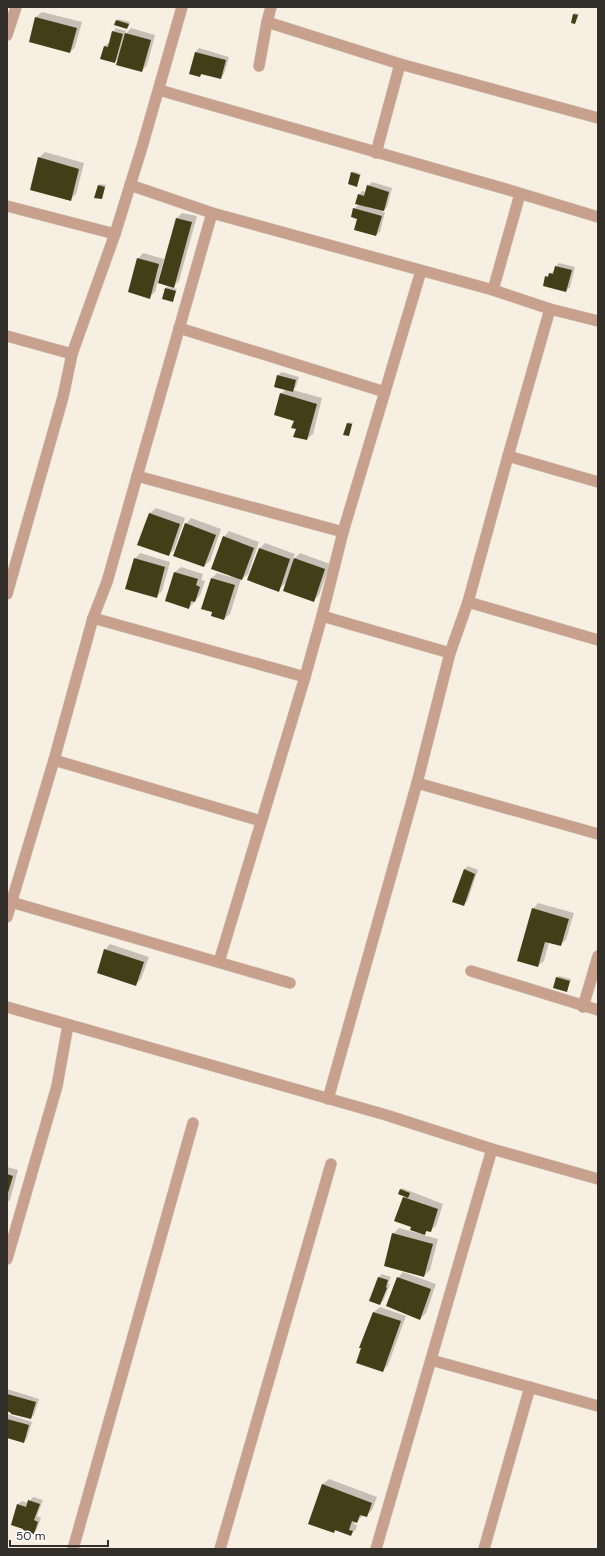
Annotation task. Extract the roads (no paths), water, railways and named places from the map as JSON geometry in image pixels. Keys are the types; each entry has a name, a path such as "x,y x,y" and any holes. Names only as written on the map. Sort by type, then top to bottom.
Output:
{"street":[{"path":"7,35 16,7"},
{"path":"7,594 64,397 72,354 115,234 182,7"},
{"path":"259,66 271,7"},
{"path":"267,22 400,64 598,118"},
{"path":"376,152 400,64"},
{"path":"158,90 598,217"},
{"path":"130,185 212,213 493,290 550,309 598,321"},
{"path":"493,290 520,194"},
{"path":"7,206 115,234"},
{"path":"7,917 54,760 93,618 106,582 137,476 212,213"},
{"path":"219,962 305,677 343,532 421,271"},
{"path":"328,1099 418,783 450,653 468,602 550,309"},
{"path":"179,328 385,392"},
{"path":"7,336 72,354"},
{"path":"508,456 598,482"},
{"path":"137,476 343,532"},
{"path":"468,602 598,640"},
{"path":"322,616 450,653"},
{"path":"93,618 305,677"},
{"path":"54,760 261,821"},
{"path":"418,783 598,834"},
{"path":"11,902 290,983"},
{"path":"583,1006 598,956"},
{"path":"471,971 598,1010"},
{"path":"7,1007 386,1115 492,1149 598,1179"},
{"path":"7,1259 57,1086 68,1025"},
{"path":"73,1549 193,1123"},
{"path":"376,1549 492,1149"},
{"path":"220,1549 331,1164"},
{"path":"431,1360 598,1406"},
{"path":"484,1549 530,1388"}]}
